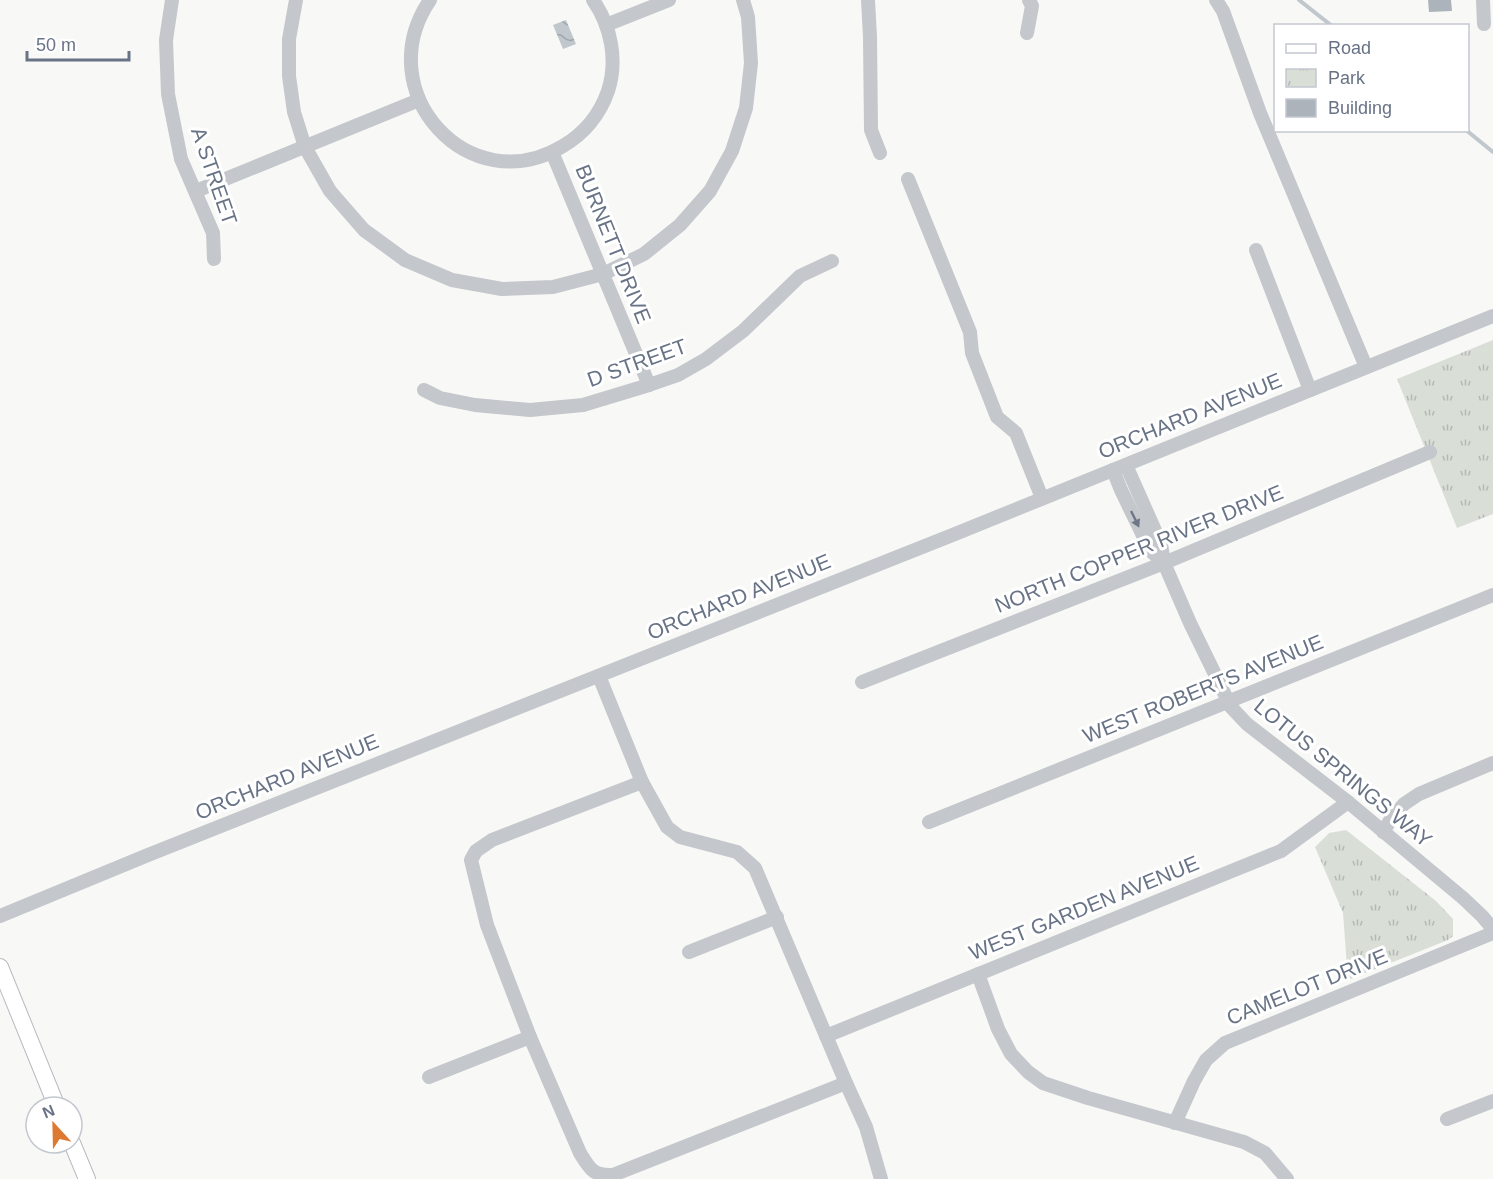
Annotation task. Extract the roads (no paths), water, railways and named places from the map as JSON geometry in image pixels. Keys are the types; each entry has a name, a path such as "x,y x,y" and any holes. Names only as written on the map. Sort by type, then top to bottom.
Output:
{"main road":[{"path":"0,967 52,1095"},
{"path":"77,1155 87,1179"}],"street":[{"name":"A STREET","path":"172,0 166,40 168,94 181,159 213,233 214,259"},
{"path":"296,0 289,39 289,76 294,112 305,147 330,191 364,230 405,260 452,280 502,289 554,287 603,274 644,254 680,225 710,191 732,151 746,108 752,63 748,17 743,0"},
{"path":"430,0 418,22 411,50 412,79 429,118 448,139 473,153 516,161 552,152 570,142 581,133 599,111 610,84 613,56 606,25 593,0"},
{"path":"606,25 669,0"},
{"path":"868,0 871,130 880,153"},
{"path":"1027,33 1032,6 1029,0"},
{"path":"1216,0 1223,10 1260,113 1366,368"},
{"path":"1483,0 1484,24"},
{"path":"196,191 419,99"},
{"name":"BURNETT DRIVE","path":"552,152 649,385"},
{"path":"908,178 970,332 972,353 997,417 1016,433 1042,498"},
{"path":"1256,250 1310,390"},
{"name":"D STREET","path":"424,390 440,398 475,405 530,410 583,405 649,385 678,375 706,359 743,331 800,276 832,261"},
{"name":"ORCHARD AVENUE","path":"0,916 1493,316"},
{"name":"NORTH COPPER RIVER DRIVE","path":"862,682 1164,563 1430,452"},
{"name":"LOTUS SPRINGS WAY","path":"1119,467 1161,544 1164,563 1231,707 1247,724 1348,802 1463,898 1482,916 1493,931"},
{"name":"WEST ROBERTS AVENUE","path":"929,822 1493,595"},
{"path":"599,676 642,782 667,827 680,837 737,852 755,868 866,1126 881,1179"},
{"path":"1383,832 1404,804 1419,794 1493,763"},
{"path":"642,782 492,840 476,851 471,861 487,925 530,1036 580,1153 589,1168 602,1175 630,1174 846,1083"},
{"name":"WEST GARDEN AVENUE","path":"826,1036 1281,851 1348,802"},
{"path":"689,952 777,918"},
{"name":"CAMELOT DRIVE","path":"1174,1123 1206,1060 1225,1043 1493,931"},
{"path":"978,974 998,1029 1011,1054 1028,1072 1043,1083 1244,1142 1265,1153 1287,1179"},
{"path":"429,1077 530,1036"},
{"path":"1447,1119 1493,1101"}],"water":[{"path":"566,20 576,44 563,49 553,25"}],"waterway":[{"path":"1299,0 1329,24"},
{"path":"1468,132 1493,152"}]}
